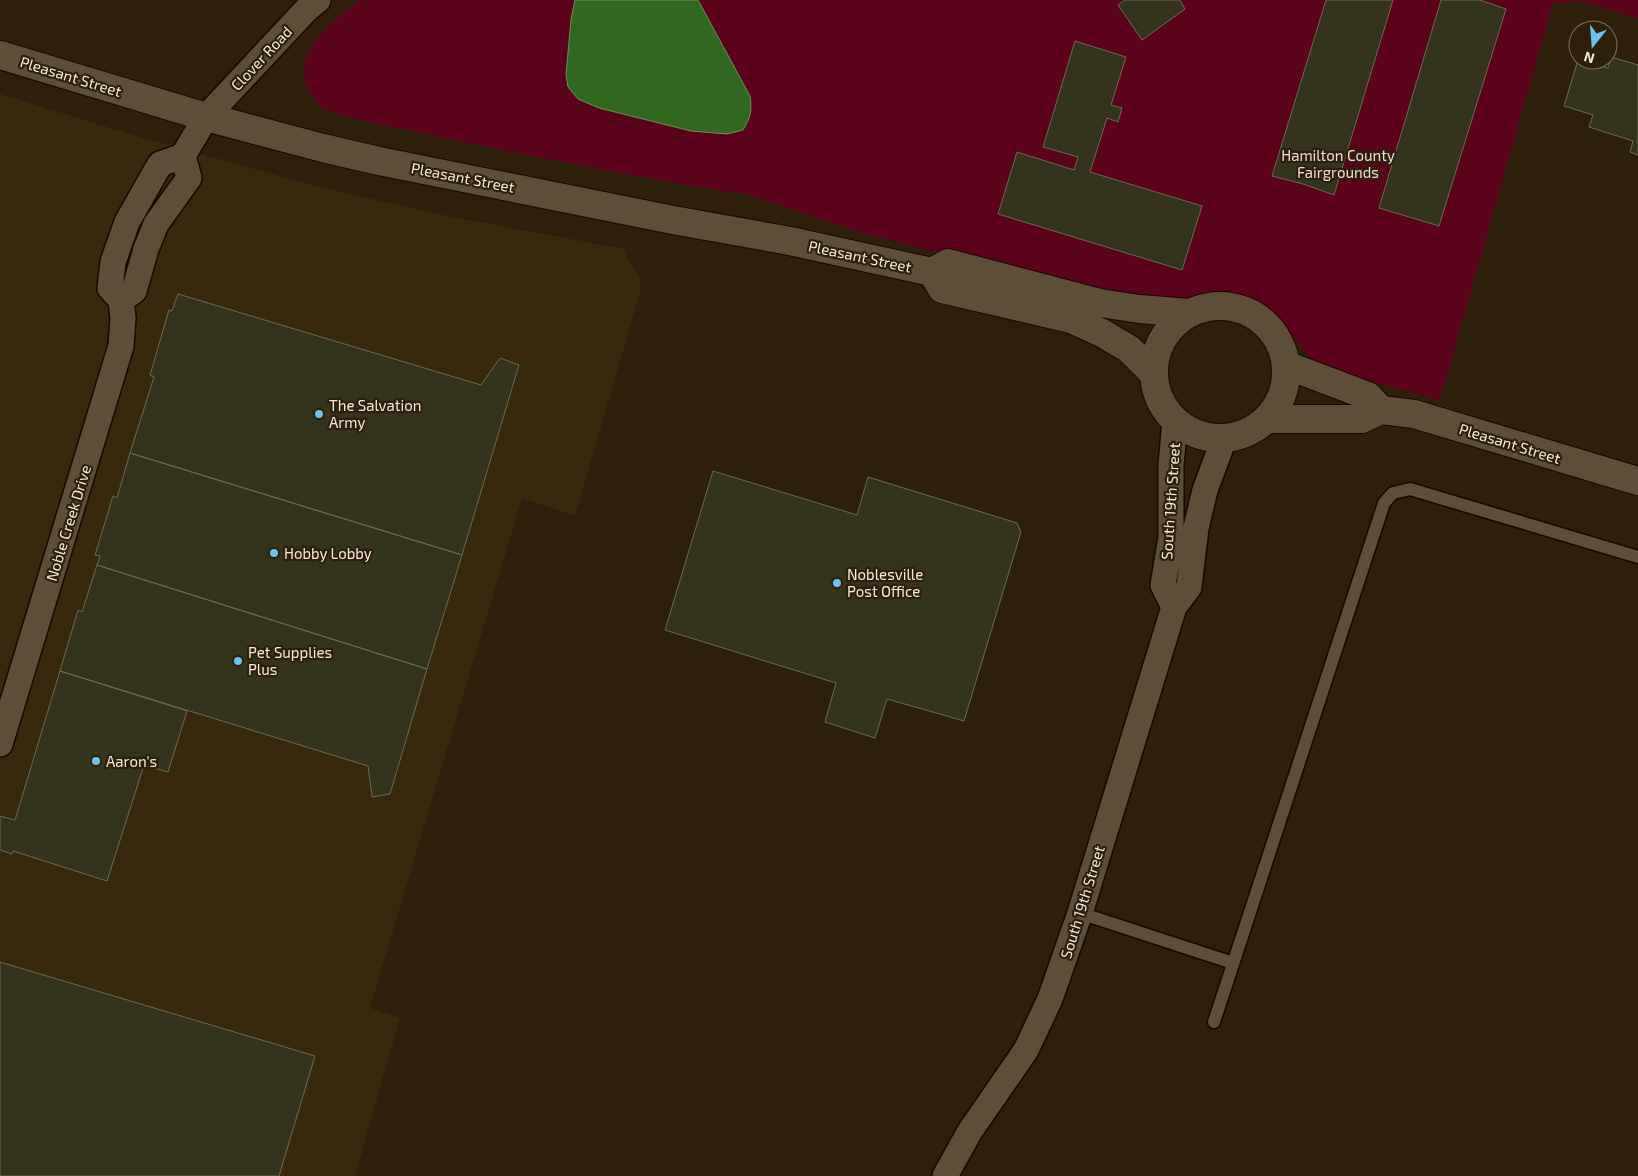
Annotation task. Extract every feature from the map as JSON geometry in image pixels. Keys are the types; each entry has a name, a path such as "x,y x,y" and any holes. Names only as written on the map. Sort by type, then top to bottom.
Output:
{"street":[{"name":"Clover Road","path":"206,117 307,9 318,0"},
{"name":"Pleasant Street","path":"0,55 206,117 379,161 673,220 799,242 932,272 948,263 1100,303 1139,309 1190,313"},
{"name":"Noble Creek Drive","path":"0,744 121,346 123,318 121,300 110,288 113,262 127,222 160,164 182,156 206,117"},
{"name":"Pleasant Street","path":"932,272 942,289 1071,319 1102,333 1129,349 1154,374"},
{"path":"1210,307 1232,307 1252,314 1269,327 1281,345 1286,365 1285,387 1277,407 1267,419 1245,434 1224,439 1206,438 1190,432 1175,422 1162,405 1155,385 1154,364 1160,343 1172,326 1190,313 1210,307"},
{"path":"1286,365 1368,396 1381,410"},
{"name":"Pleasant Street","path":"1267,419 1362,419 1381,410 1414,414 1638,481"},
{"name":"South 19th Street","path":"1174,607 1163,585 1171,538 1171,466 1175,422"},
{"name":"South 19th Street","path":"945,1176 970,1131 1026,1050 1050,999 1080,913 1174,607 1190,587 1196,528 1205,490 1224,439"}],"lane":[{"path":"1214,1022 1384,503 1393,493 1410,489 1638,557"},
{"path":"1080,913 1233,963"}],"shaded area":[{"path":"575,0 698,0 750,96 750,114 743,130 727,134 691,131 599,108 578,99 568,87 566,75 571,19"},
{"path":"0,94 133,135 319,187 443,215 625,249 628,261 639,276 641,289 575,516 522,498 370,1008 400,1018 355,1176 0,1176"}],"green space":[{"name":"Hamilton County Fairgrounds","path":"360,0 1638,0 1638,18 1578,1 1553,3 1440,400 1316,366 1292,336 1252,304 1217,295 1181,300 1120,300 859,232 749,195 673,183 491,148 338,115 319,106 307,88 303,65 311,47 329,25"}],"building":[{"path":"1125,0 1180,0 1185,9 1142,40 1118,5"},
{"path":"1326,0 1393,0 1334,195 1272,176"},
{"path":"1441,0 1480,0 1506,9 1439,226 1379,208"},
{"path":"1075,41 1126,57 1111,105 1122,108 1118,122 1107,118 1090,172 1202,206 1182,270 998,214 1017,152 1074,170 1078,157 1043,147"},
{"path":"1618,59 1638,65 1638,155 1630,152 1633,141 1589,127 1593,115 1564,106 1575,70 1618,70"},
{"path":"178,294 481,385 500,358 519,365 462,555 130,453 154,377 150,375 169,310 172,311"},
{"path":"130,453 462,555 427,669 97,565 100,556 95,555 113,496 117,498"},
{"path":"713,471 857,515 868,477 1017,523 1021,532 964,721 887,699 875,738 825,722 836,683 665,630"},
{"path":"97,565 427,669 390,794 372,797 368,766 60,671 78,610 82,612"},
{"path":"60,671 187,711 168,772 144,765 107,881 13,851 12,854 0,850 0,816 15,820"},
{"path":"0,962 315,1056 279,1176 0,1176"}],"place":[{"name":"The Salvation Army","path":"319,414"},
{"name":"Hobby Lobby","path":"274,553"},
{"name":"Noblesville Post Office","path":"837,583"},
{"name":"Pet Supplies Plus","path":"238,661"},
{"name":"Aaron's","path":"96,761"}]}
